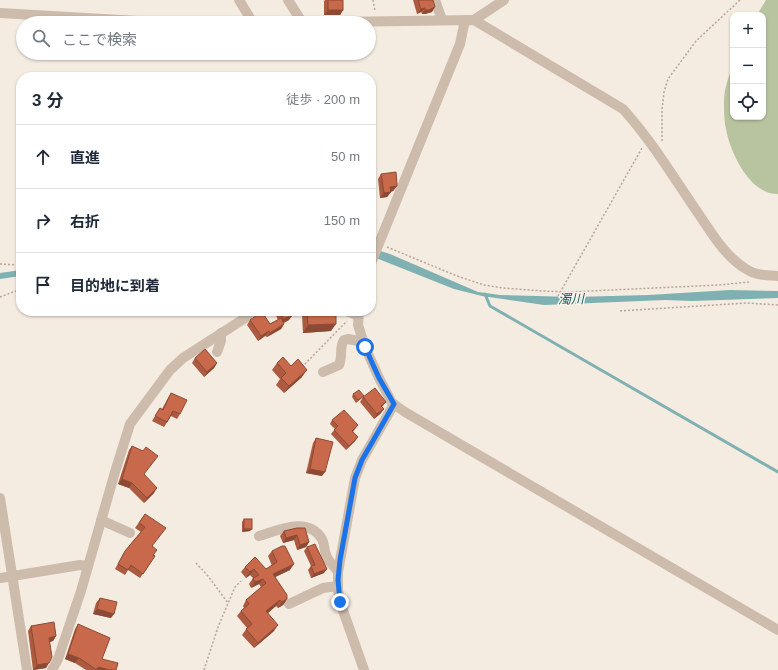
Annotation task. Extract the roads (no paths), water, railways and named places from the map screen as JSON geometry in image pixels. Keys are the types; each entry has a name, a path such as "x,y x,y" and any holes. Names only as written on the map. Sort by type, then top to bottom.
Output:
{"street":[{"path":"239,0 249,16"},
{"path":"288,0 298,16"},
{"path":"435,0 442,20"},
{"path":"376,21 469,20 504,0"},
{"path":"0,13 52,16"},
{"path":"469,20 623,109 664,163 714,237 732,258 746,270 758,275 778,276"},
{"path":"376,250 469,20"},
{"path":"52,670 58,659 88,566 130,424 170,370 183,358 248,316"},
{"path":"356,316 363,342 379,378 394,404 405,412 778,630"},
{"path":"216,352 221,341 221,333"},
{"path":"324,372 339,365 342,358 341,345 344,340 348,339 363,342"},
{"path":"364,670 340,602 338,572 355,478 362,460 394,404"},
{"path":"0,498 27,670"},
{"path":"101,520 130,533"},
{"path":"259,536 304,526 311,529 322,539 327,557 338,572"},
{"path":"0,578 80,565 88,566"},
{"path":"289,604 323,588 338,586"}],"water":[{"name":"濁川","path":"376,250 390,254 478,292 500,295 574,297 649,295 730,290 778,291 778,298 692,301 665,300 544,305 482,296 454,289 376,258"},
{"path":"16,271 16,277 0,279 0,273"}],"waterway":[{"path":"485,294 490,306 778,472"}]}
